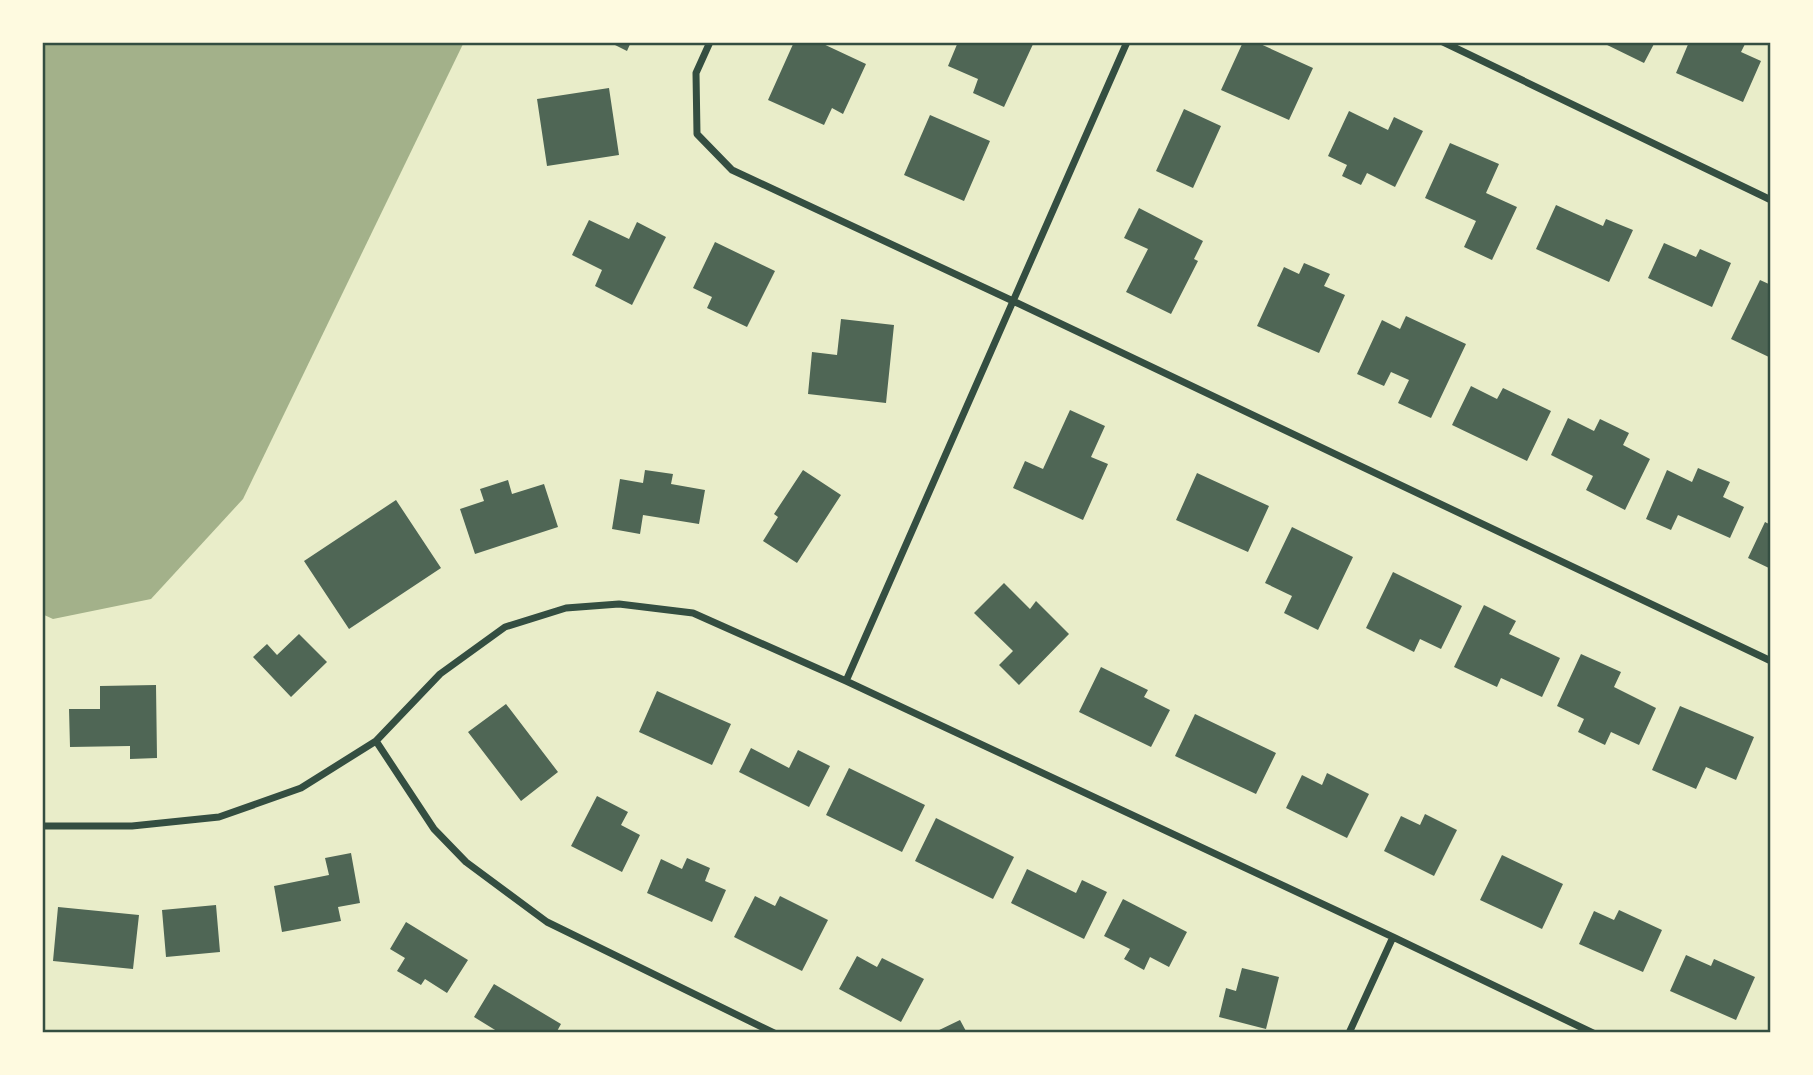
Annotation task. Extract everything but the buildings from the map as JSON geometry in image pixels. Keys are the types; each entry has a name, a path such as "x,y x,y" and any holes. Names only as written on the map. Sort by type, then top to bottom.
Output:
{"street":[{"path":"710,42 696,74 697,134 732,170 1771,661"},
{"path":"846,681 1127,42"},
{"path":"1443,42 1771,200"},
{"path":"42,826 132,826 219,817 302,788 376,741 440,674 505,627 566,608 619,604 693,613 846,681 1593,1033"},
{"path":"376,741 434,829 466,862 547,922 774,1033"},
{"path":"1349,1033 1393,937"}],"shaded area":[{"path":"42,42 464,42 243,499 151,599 53,619 42,614"}]}
